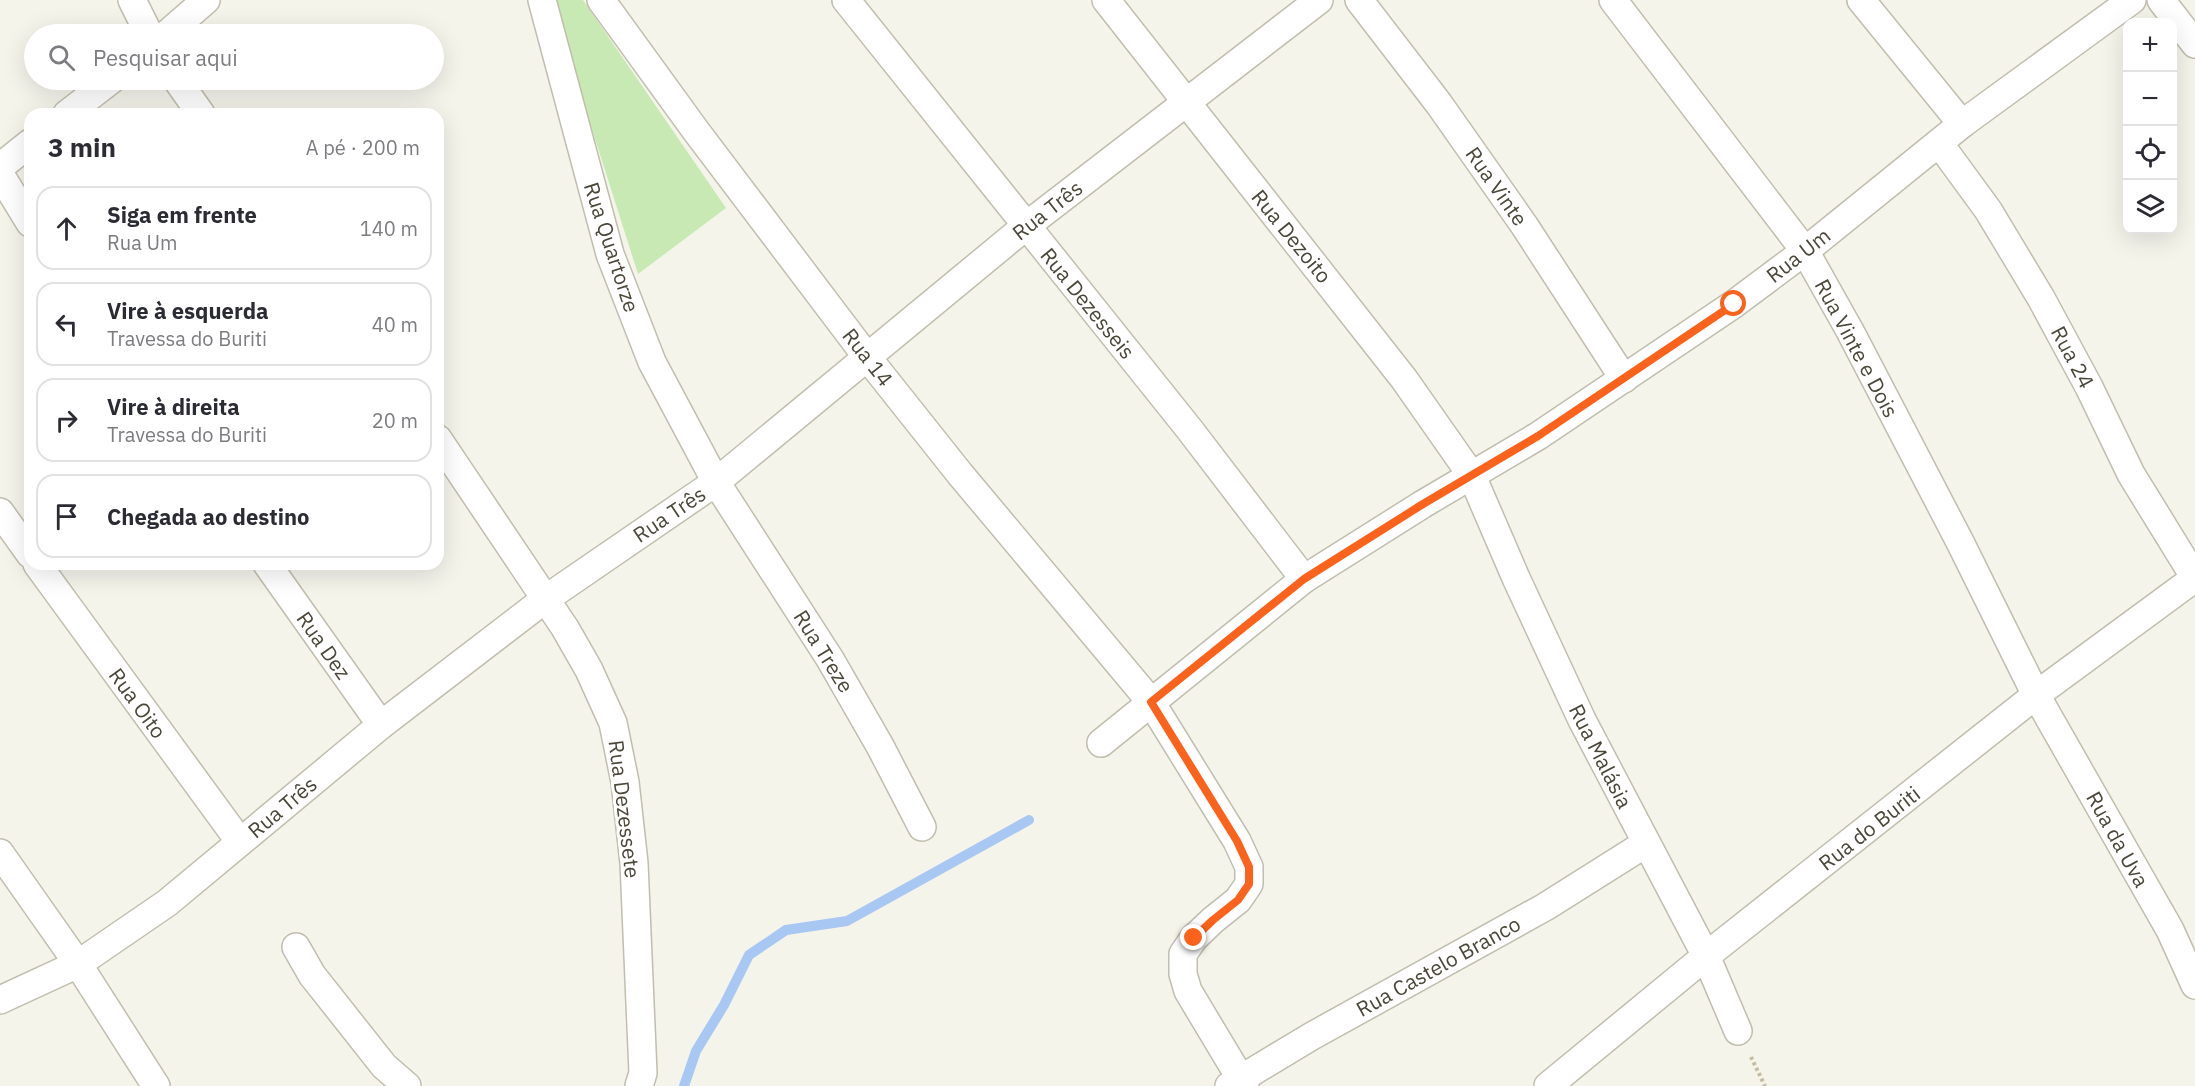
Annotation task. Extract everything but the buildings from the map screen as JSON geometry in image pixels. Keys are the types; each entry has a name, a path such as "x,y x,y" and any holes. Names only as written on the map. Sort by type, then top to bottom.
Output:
{"street":[{"path":"132,0 144,24"},
{"path":"178,24 206,0"},
{"name":"Rua Quartorze","path":"542,0 610,254 652,362 716,482"},
{"name":"Rua 14","path":"601,0 696,131 867,357 960,474 1151,702 1237,841 1249,867 1249,884 1238,900 1194,938 1183,954 1183,974 1188,991 1238,1084"},
{"name":"Rua Dezesseis","path":"846,0 1183,422 1304,579"},
{"name":"Rua Dezoito","path":"1106,0 1404,379 1472,476"},
{"name":"Rua Três","path":"0,1000 78,964 166,903 381,725 544,600 716,482 1026,226 1319,0"},
{"name":"Rua Vinte","path":"1359,0 1439,104 1524,225 1624,379"},
{"name":"Rua Vinte e Dois","path":"1613,0 1805,251 1850,331 1938,500 2036,695"},
{"path":"1861,0 1962,124"},
{"name":"Rua Um","path":"1101,743 1304,579 1538,436 1734,304 1805,251 1962,124 2132,0"},
{"path":"2161,0 2195,44"},
{"path":"75,108 98,90"},
{"path":"184,90 197,108"},
{"name":"Rua 24","path":"1939,143 1988,210 2041,297 2089,387 2131,474 2195,578"},
{"path":"0,167 24,148"},
{"path":"0,174 24,213"},
{"name":"Rua Dezessete","path":"444,448 565,628 589,670 613,723 625,782 634,863 643,1073 639,1086"},
{"name":"Rua Malásia","path":"1472,476 1516,578 1582,720 1706,956 1738,1031"},
{"name":"Rua Treze","path":"716,482 830,659 880,746 922,827"},
{"path":"0,512 24,546"},
{"name":"Rua Oito","path":"41,570 240,842"},
{"name":"Rua Dez","path":"271,570 381,725"},
{"name":"Rua do Buriti","path":"1548,1086 1706,956 2036,695 2195,578"},
{"name":"Rua da Uva","path":"2036,695 2170,930 2195,985"},
{"name":"Rua Castelo Branco","path":"1238,1084 1312,1036 1545,907 1645,843"},
{"path":"0,853 78,964 156,1086"},
{"path":"296,947 312,975 384,1066 407,1086"}],"green space":[{"path":"551,0 583,0 726,208 638,274"}],"waterway":[{"path":"684,1086 696,1051 724,1005 749,955 786,930 847,921 1029,820"}],"route":[{"path":"1194,938 1238,900 1249,884 1249,867 1237,841 1151,702 1304,579 1423,504 1538,436 1734,304"}]}
